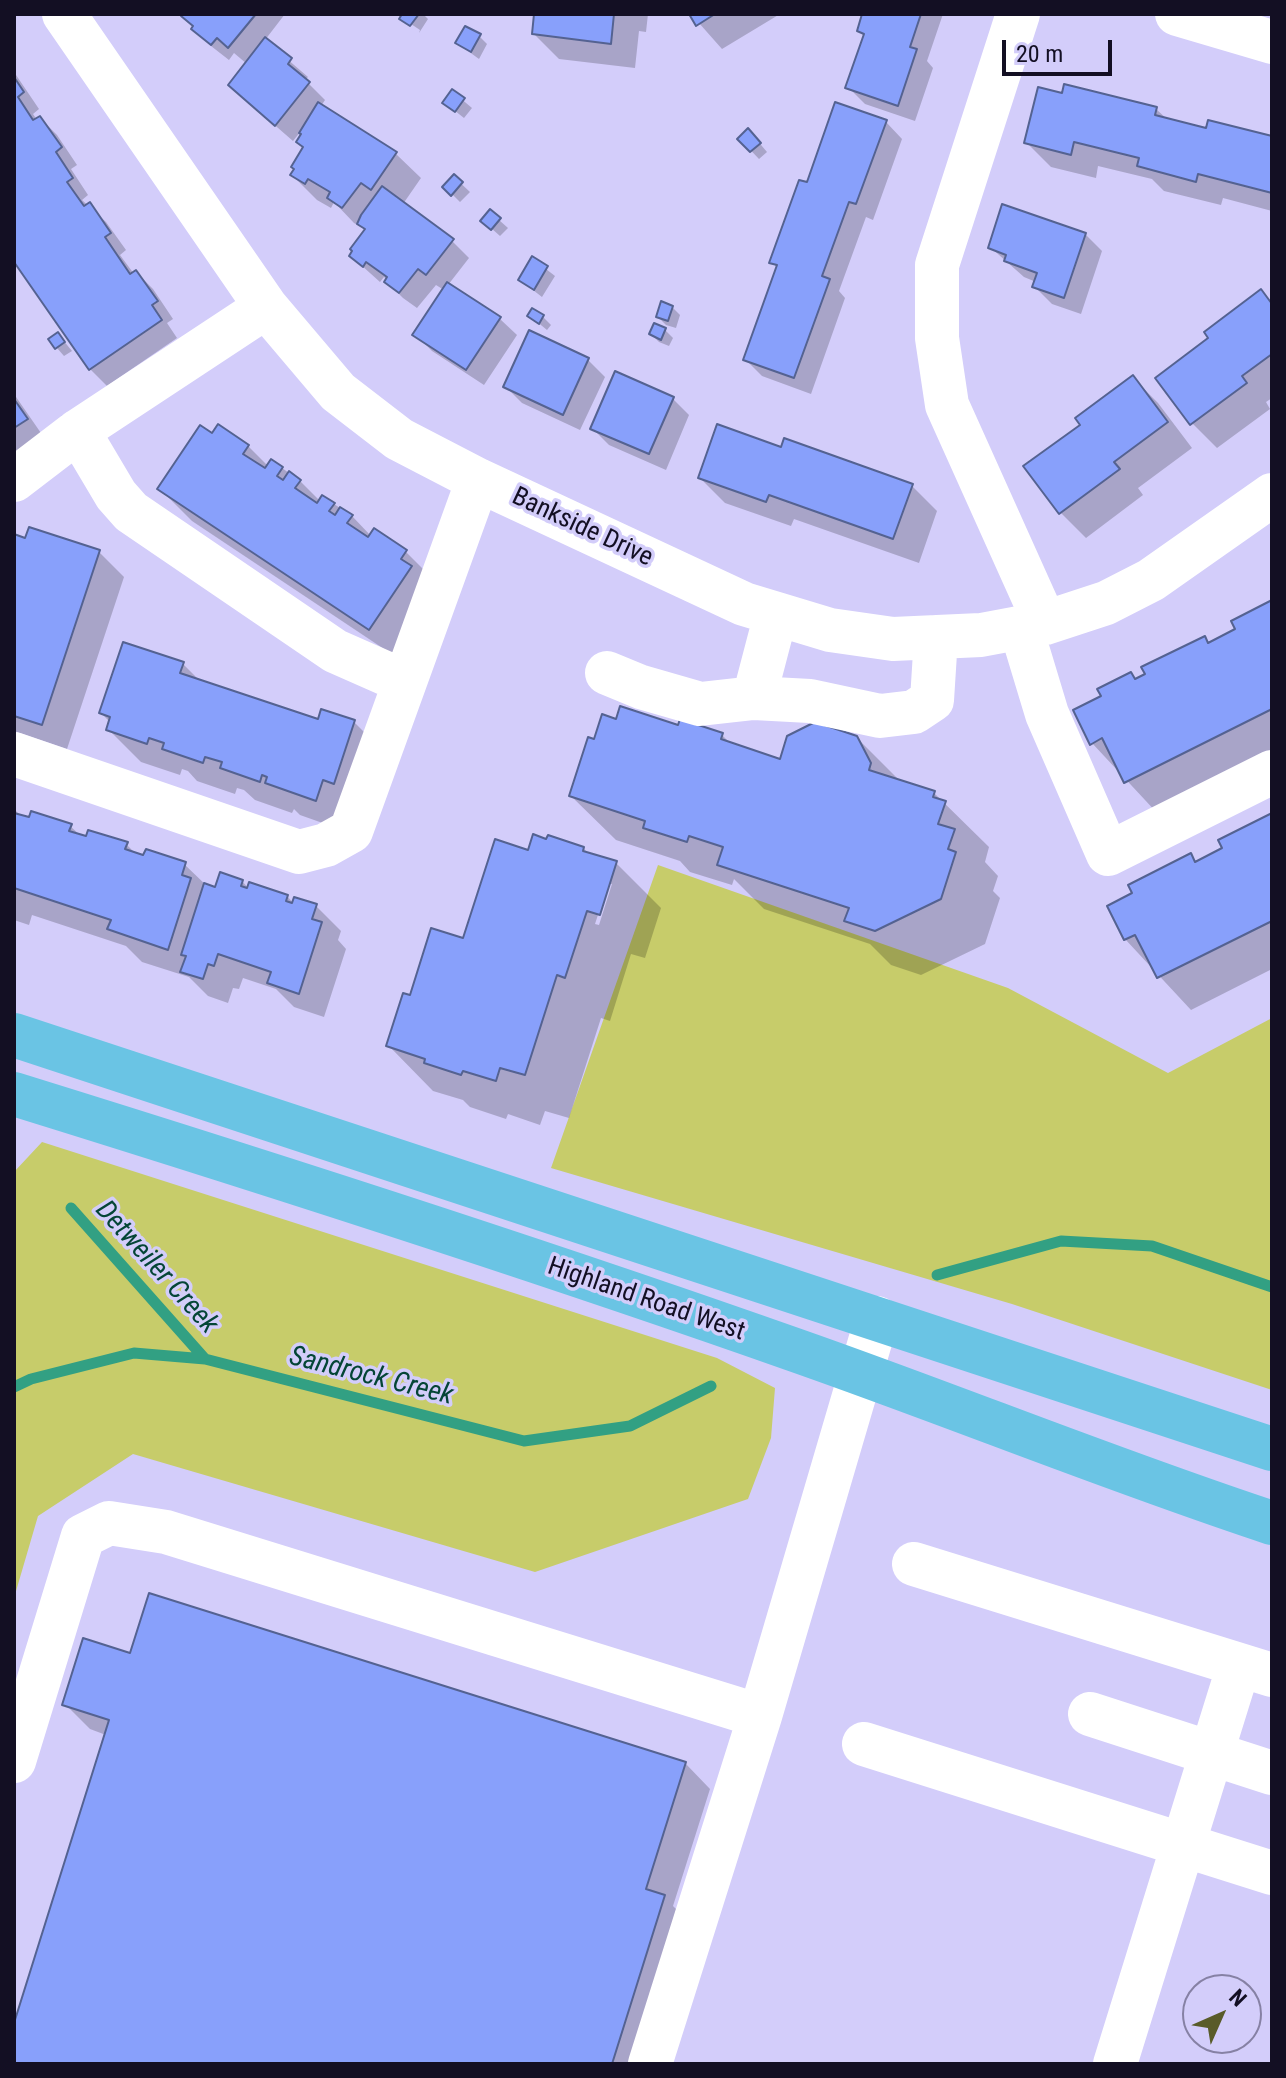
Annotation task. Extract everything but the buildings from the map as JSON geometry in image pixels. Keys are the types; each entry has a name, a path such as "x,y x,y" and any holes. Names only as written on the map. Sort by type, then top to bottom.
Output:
{"main road":[{"name":"Highland Road West","path":"14,1035 1272,1449"},
{"name":"Highland Road West","path":"14,1094 200,1152 794,1349 1152,1483 1272,1523"}],"street":[{"name":"Bankside Drive","path":"64,14 266,307 338,392 399,439 478,480 744,604 830,630 893,639 981,635 1033,625 1106,603 1151,580 1272,495"},
{"path":"1018,14 937,265 937,338 947,405 1033,625 1047,714 1108,854 1272,772"},
{"path":"1177,14 1272,42"},
{"path":"14,480 78,431 266,307"},
{"path":"78,431 116,495 131,512 335,651 403,681"},
{"path":"14,754 299,852 326,845 351,831 478,480"},
{"path":"754,698 776,614"},
{"path":"607,673 641,687 700,704 754,698 810,701 880,716 914,712 932,700 936,637"},
{"path":"650,2064 760,1716 877,1318"},
{"path":"14,1761 83,1536 109,1523 166,1532 760,1716"},
{"path":"914,1564 1256,1670 1212,1754 1115,2064"},
{"path":"1090,1714 1272,1773"},
{"path":"864,1744 1272,1873"}],"green space":[{"path":"658,865 1008,988 1168,1073 1272,1018 1272,1390 1012,1304 551,1168"},
{"path":"42,1142 717,1358 775,1388 771,1438 748,1499 535,1572 133,1454 38,1516 14,1598 14,1172"}],"waterway":[{"name":"Detweiler Creek","path":"71,1208 205,1359"},
{"name":"Sandrock Creek","path":"937,1275 1061,1241 1152,1246 1272,1287"},
{"name":"Sandrock Creek","path":"14,1387 31,1379 134,1353 205,1359 524,1441 630,1426 711,1386"}]}
